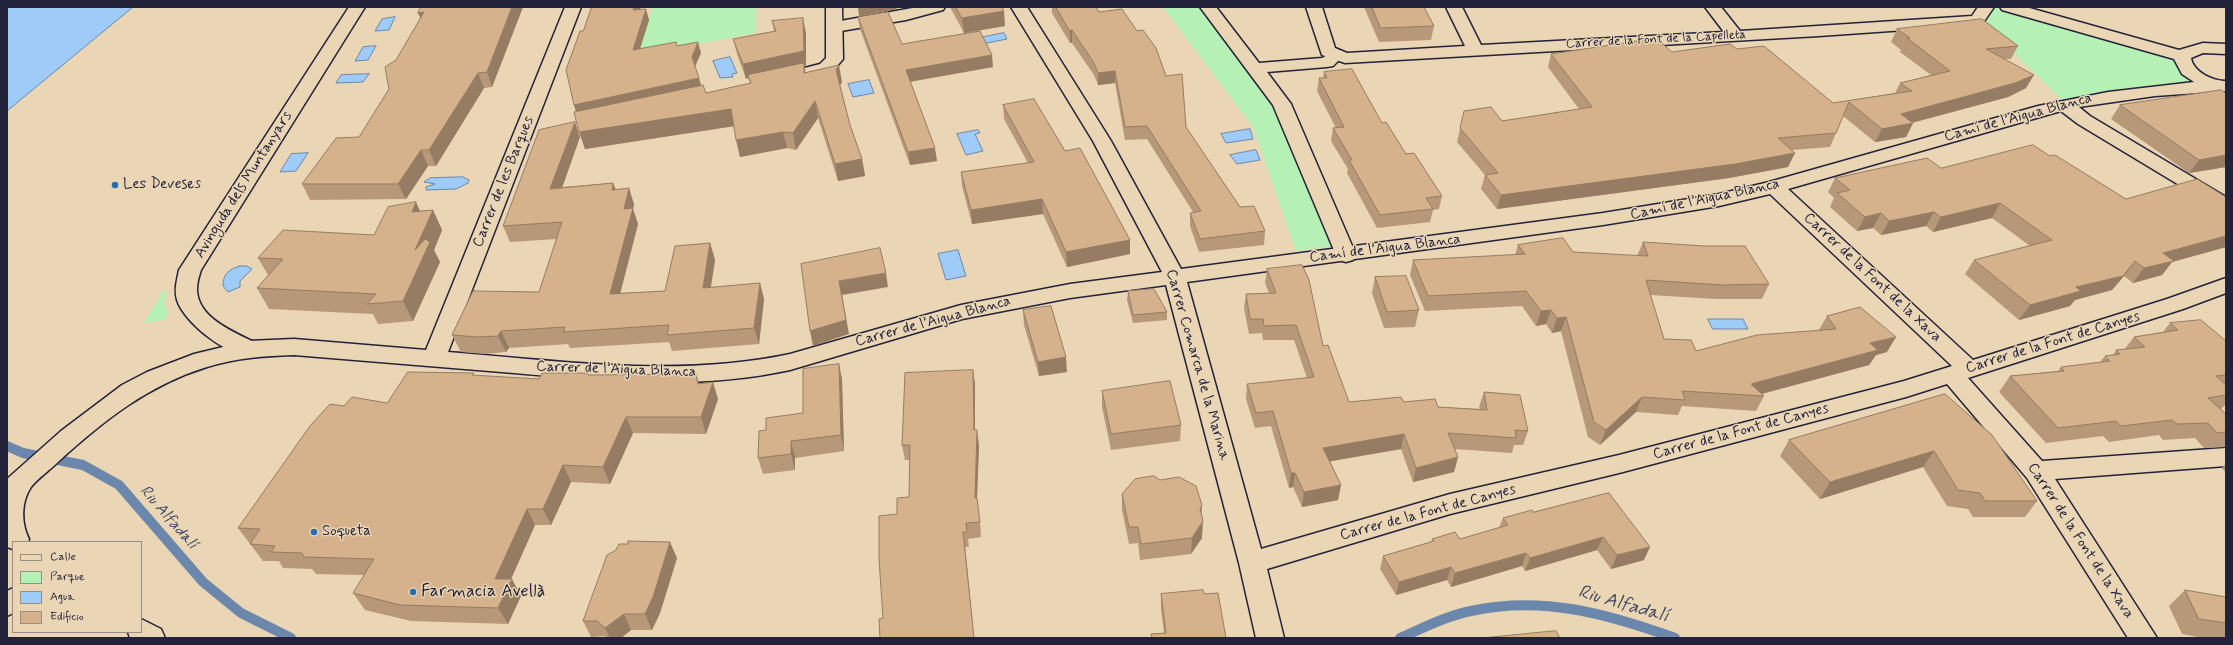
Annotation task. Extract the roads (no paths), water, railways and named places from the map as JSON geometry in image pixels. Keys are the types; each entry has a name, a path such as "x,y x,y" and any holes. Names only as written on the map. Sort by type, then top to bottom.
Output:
{"street":[{"name":"Avinguda dels Muntanyars","path":"248,349 216,332 200,320 192,309 186,289 190,270 357,7"},
{"name":"Carrer de les Barques","path":"434,358 573,7"},
{"path":"780,79 826,68 835,59 837,56 834,7"},
{"path":"835,27 906,15 937,7"},
{"name":"Carrer Comarca de la Marina","path":"1019,7 1102,141 1175,277 1262,599 1270,638"},
{"path":"1208,7 1282,104 1346,255"},
{"path":"1255,68 1322,64 1335,56 1328,51 1314,7"},
{"path":"1454,7 1475,50"},
{"path":"1713,7 1735,35"},
{"path":"2008,7 2182,56"},
{"name":"Carrer de la Font de la Capelleta","path":"1335,56 1345,58 1858,29 1982,13"},
{"path":"2219,86 2187,70 2182,62 2182,56 2188,50 2199,47 2226,49"},
{"name":"Camí de l’Aigua Blanca","path":"1175,277 1346,255 1680,208 1774,187 2097,97 2219,86"},
{"path":"2064,105 2084,120 2226,205"},
{"path":"523,132 543,130"},
{"name":"Carrer de la Font de la Xava","path":"1774,187 1960,372 2036,471 2143,638"},
{"name":"Carrer de l’Aigua Blanca","path":"15,487 70,437 130,391 155,378 202,360 248,349 294,347 604,373 689,374 728,372 790,362 993,304 1070,291 1175,277"},
{"name":"Carrer de la Font de Canyes","path":"1252,563 1450,504 1626,462 1906,389 2175,304 2226,285"},
{"path":"2036,471 2226,457"},
{"path":"15,487 10,510 11,530 18,540"},
{"path":"142,632 151,638"}],"water":[{"path":"7,7 133,7 7,111"},
{"path":"395,17 389,30 375,31 382,19"},
{"path":"1004,33 1007,39 982,44 979,38"},
{"path":"376,46 368,60 355,61 363,47"},
{"path":"730,57 737,73 732,74 733,77 720,78 713,61"},
{"path":"369,74 363,82 336,83 341,75"},
{"path":"869,80 874,93 853,97 848,84"},
{"path":"1250,129 1253,139 1226,143 1221,134"},
{"path":"978,130 980,133 975,134 983,151 966,155 957,134"},
{"path":"1256,150 1260,160 1237,164 1230,155"},
{"path":"308,153 296,171 280,172 291,154"},
{"path":"463,177 469,180 468,183 456,189 426,190 426,187 435,184 424,182 430,178"},
{"path":"958,250 966,276 946,280 938,254"},
{"path":"240,266 247,266 252,269 240,281 240,287 228,292 223,286 225,275 230,270"},
{"path":"1708,319 1743,319 1748,329 1713,329"}],"waterway":[{"name":"Riu Alfadalí","path":"7,446 23,453 83,465 119,485 203,582 241,613 291,638"},
{"name":"Riu Alfadalí","path":"1400,638 1462,613 1497,607 1523,605 1549,606 1600,615 1625,621 1675,638"}],"place":[{"name":"Les Deveses","path":"115,185"},
{"name":"Soqueta","path":"314,532"},
{"name":"Farmacia Avellà","path":"413,592"}]}
